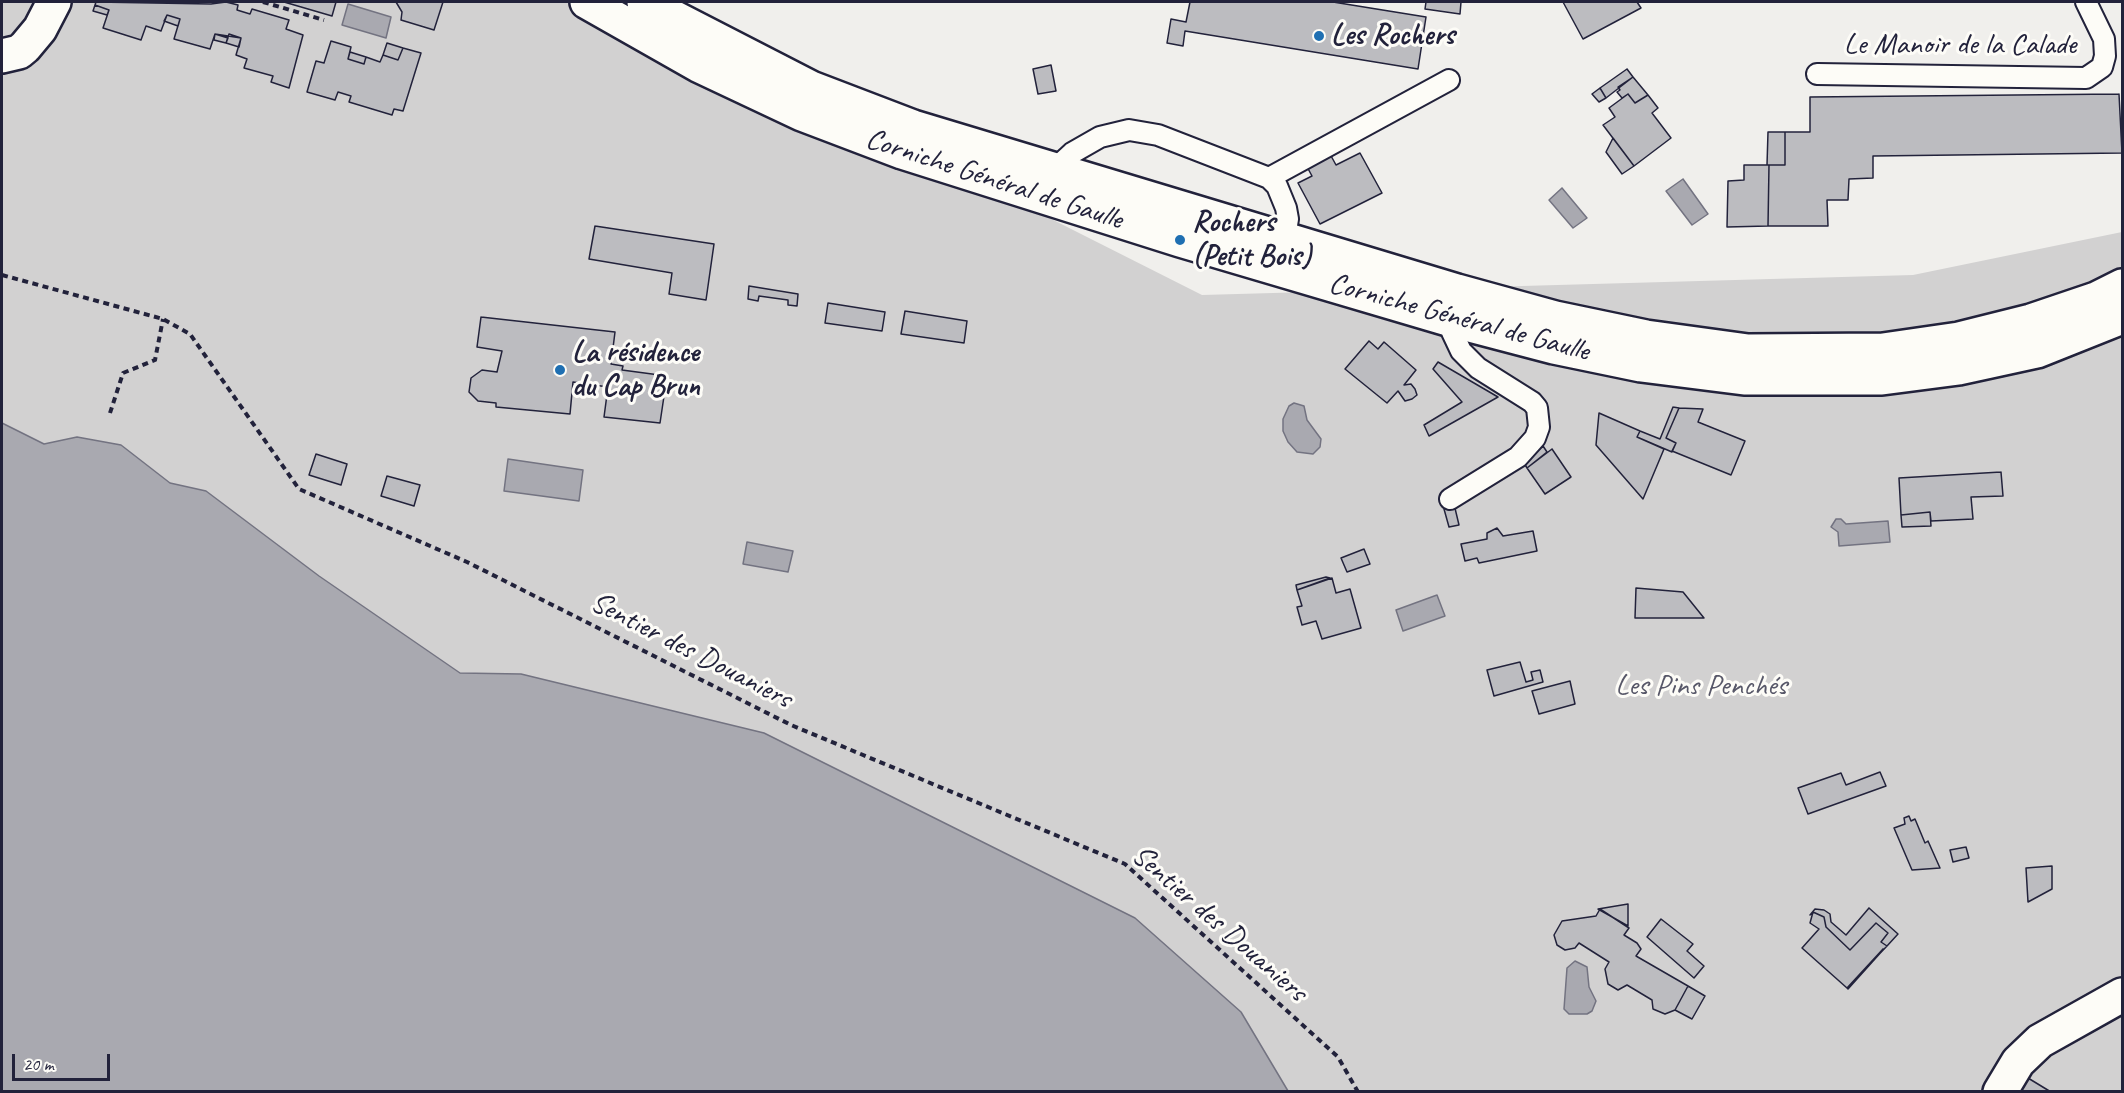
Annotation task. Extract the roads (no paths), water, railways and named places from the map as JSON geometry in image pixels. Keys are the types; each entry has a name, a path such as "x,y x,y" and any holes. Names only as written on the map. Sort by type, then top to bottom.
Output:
{"main road":[{"path":"2,56 19,52 25,47 40,29 54,2"},
{"name":"Corniche Général de Gaulle","path":"587,2 698,65 802,114 902,152 1049,185 1454,305 1554,347 1641,365 1716,376 1811,380 1882,378 1959,368 2037,351 2122,317"},
{"name":"Corniche Général de Gaulle","path":"644,2 811,88 913,127 1049,185"},
{"name":"Corniche Général de Gaulle","path":"1454,305 1555,318 1646,337 1723,349 1811,352 1883,350 1959,339 2031,321 2096,299 2122,286"},
{"path":"2000,1092 2018,1062 2040,1041 2122,995"}],"lane":[{"name":"Le Manoir de la Calade","path":"1817,74 2086,78 2102,67 2105,56 2104,39 2086,2"},
{"path":"1269,178 1449,80"},
{"path":"1049,185 1059,165 1087,143 1129,130 1158,135 1269,178 1277,186 1286,208 1281,254"},
{"path":"1450,499 1518,457 1535,438 1539,427 1537,408 1532,402 1478,369 1461,351 1452,332 1454,305"}],"place":[{"name":"Les Rochers","path":"1319,36"},
{"name":"Rochers (Petit Bois)","path":"1180,240"},
{"name":"La résidence du Cap Brun","path":"560,370"}],"park label":[{"name":"Les Pins Penchés","path":"1701,686"}]}
